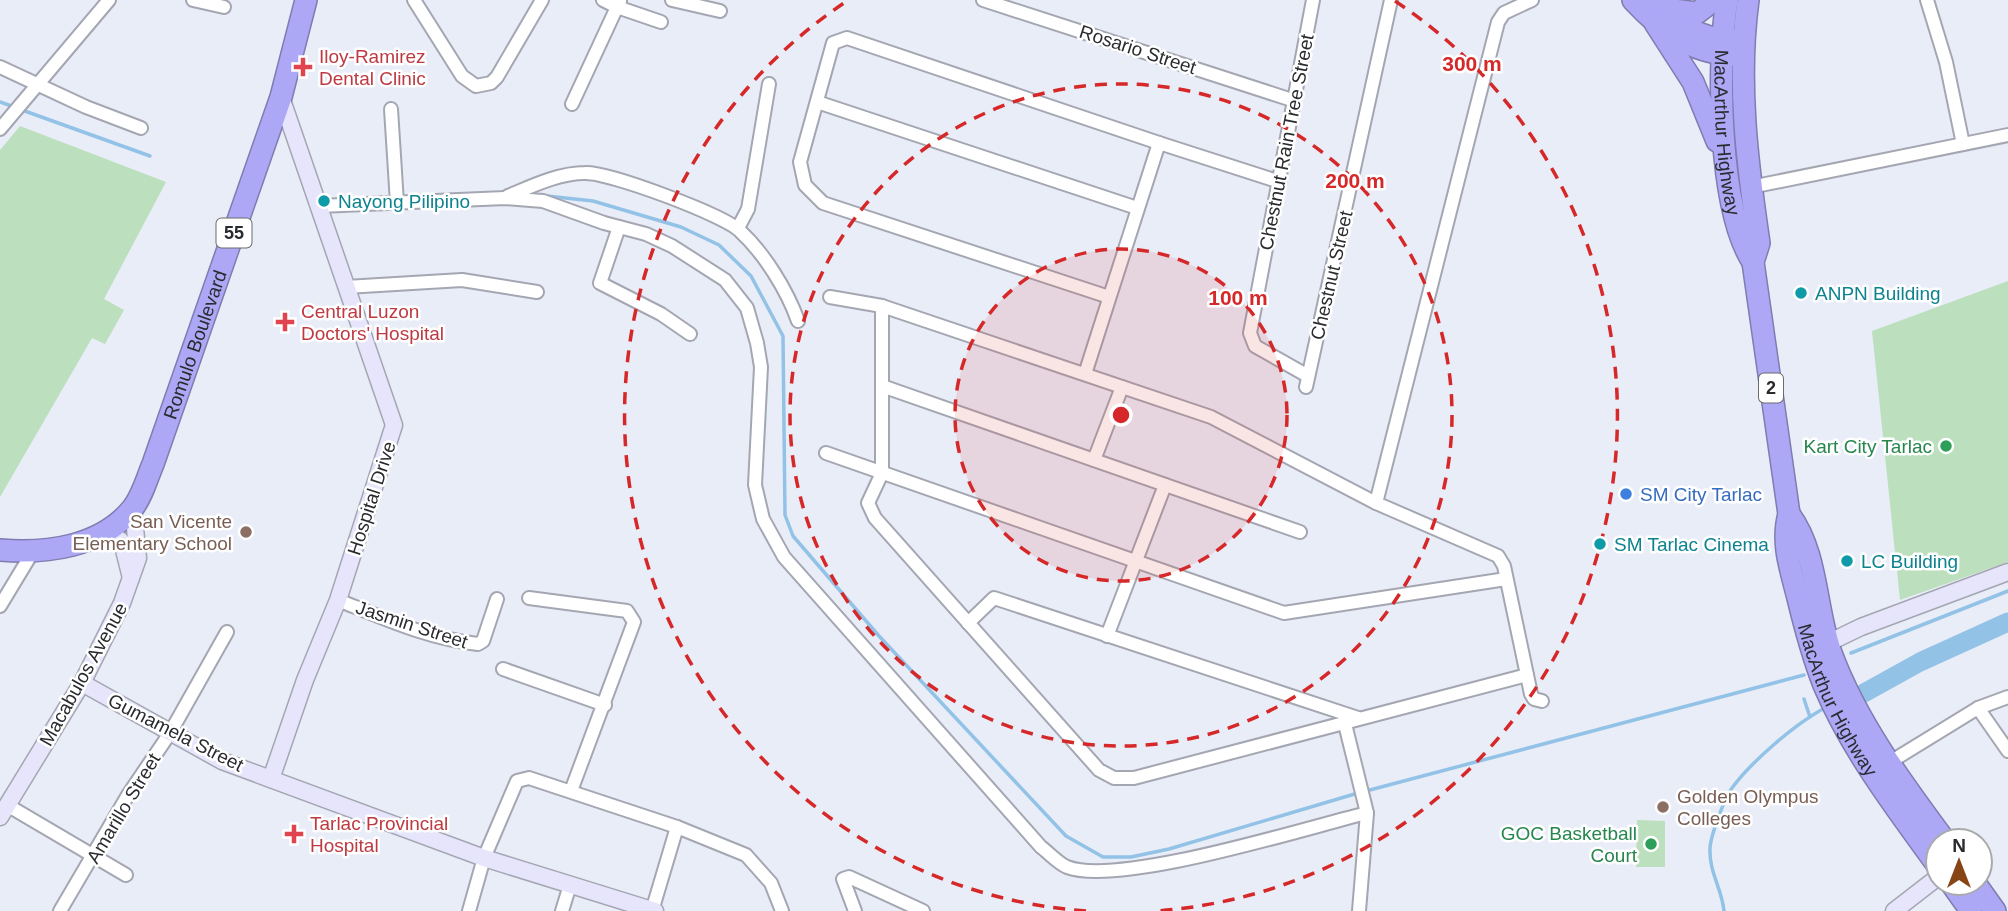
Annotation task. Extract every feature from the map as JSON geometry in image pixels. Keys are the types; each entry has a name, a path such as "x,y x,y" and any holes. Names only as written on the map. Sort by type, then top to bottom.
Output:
{"highway":[{"name":"Romulo Boulevard","path":"0,550 32,553 74,547 107,528 133,508 153,464 281,97 306,0"},
{"path":"1633,0 1656,11 1697,13 1714,0"},
{"name":"MacArthur Highway","path":"1727,0 1720,47 1720,98 1729,173 1743,246 1754,262"},
{"name":"MacArthur Highway","path":"1748,0 1744,48 1745,131 1759,243 1754,262 1789,514 1785,543 1808,636 1823,683 1839,717 1880,786 1924,847"},
{"path":"1656,11 1681,42 1744,48"},
{"path":"1656,11 1693,82 1729,173"},
{"name":"MacArthur Highway","path":"1789,514 1806,548 1828,643 1841,676 1890,762 1935,827"}],"street":[{"path":"3,124 109,0"},
{"path":"193,0 224,7"},
{"path":"414,0 461,76 476,86 491,83 497,77 542,0"},
{"path":"603,0 619,3 661,22"},
{"path":"672,0 720,12"},
{"name":"Rosario Street","path":"983,0 1292,100"},
{"name":"Chestnut Rain Tree Street","path":"1307,382 1255,346 1250,339 1280,182 1292,100 1313,0"},
{"name":"Chestnut Street","path":"1307,382 1391,0"},
{"path":"1376,503 1498,22 1504,13 1532,0"},
{"path":"1927,0 1946,62 1963,144"},
{"path":"572,104 619,3"},
{"path":"1109,297 823,203 805,185 800,172 833,43 847,38 1280,182"},
{"path":"0,67 34,86 141,128"},
{"path":"738,228 748,209 769,84"},
{"name":"Hospital Drive","path":"271,779 305,680 338,600 394,425 281,97"},
{"path":"817,102 1137,208"},
{"path":"391,110 397,203"},
{"path":"1751,187 2008,135"},
{"path":"1085,374 1159,143"},
{"path":"505,198 542,181 585,173 646,189 738,228 772,273 798,321"},
{"path":"318,206 505,198 544,201 646,234 672,246 725,280 737,293 753,324 761,367 755,485 763,519 784,557 1041,847 1065,866 1094,872 1140,869 1366,809"},
{"path":"619,227 600,283 661,314 690,334"},
{"path":"346,287 462,280 537,292"},
{"path":"830,297 882,306 1211,417 1376,503 1493,552 1502,560 1533,697 1542,701"},
{"path":"882,306 882,473 869,503 875,517 1099,770 1114,778 1134,778 1527,675"},
{"path":"882,386 1300,532"},
{"path":"1094,460 1122,387"},
{"path":"826,453 1284,613 1507,579"},
{"path":"1107,636 1139,561 1165,485"},
{"path":"131,580 138,558 133,508"},
{"name":"Macabulos Avenue","path":"4,811 82,683 131,580 122,542 107,528"},
{"path":"0,606 32,553"},
{"path":"1828,643 1861,627 2008,572"},
{"path":"529,598 627,611 632,616 634,629 571,790"},
{"path":"968,623 994,598 1358,718"},
{"name":"Jasmin Street","path":"338,600 449,640 478,644 483,641 497,599"},
{"name":"Amarillo Street","path":"60,911 128,795 170,733 227,632"},
{"path":"503,669 605,705"},
{"name":"Gumamela Street","path":"82,683 222,761 484,858 653,911"},
{"path":"1890,762 1978,708 2008,697"},
{"path":"1978,708 2008,751"},
{"path":"1345,724 1366,809 1359,911"},
{"path":"468,911 484,858 517,781 529,778 677,827 746,855 771,883 782,911"},
{"path":"4,811 126,875"},
{"path":"653,911 677,827"},
{"path":"855,911 844,888 843,879 849,877 923,911"},
{"path":"562,911 570,885"},
{"path":"1894,911 1924,888"}],"green space":[{"path":"20,126 166,182 104,299 124,310 105,344 92,338 0,497 0,150"},
{"name":"Kart City Tarlac","path":"2008,281 2008,562 1900,600 1872,331"},
{"name":"GOC Basketball Court","path":"1637,820 1665,821 1665,867 1636,867"}],"waterway":[{"path":"0,102 14,107"},
{"path":"22,110 150,156"},
{"path":"547,196 593,201 681,227 719,245 751,276 783,336 785,515 793,536 879,636 1066,836 1103,857 1131,857 1169,849 1358,793"},
{"path":"1851,653 2008,591"},
{"path":"1864,693 1920,662 2008,622"},
{"path":"1366,791 1804,675"},
{"path":"1804,699 1810,717"},
{"path":"1724,911 1711,865 1710,849 1726,800 1732,788 1761,756 1821,710"}],"place":[{"name":"Iloy-Ramirez Dental Clinic","path":"303,67"},
{"name":"Nayong Pilipino","path":"324,201"},
{"name":"ANPN Building","path":"1801,293"},
{"name":"Central Luzon Doctors' Hospital","path":"285,322"},
{"name":"Kart City Tarlac","path":"1946,446"},
{"name":"SM City Tarlac","path":"1626,494"},
{"name":"San Vicente Elementary School","path":"246,532"},
{"name":"SM Tarlac Cinema","path":"1600,544"},
{"name":"LC Building","path":"1847,561"},
{"name":"Golden Olympus Colleges","path":"1663,807"},
{"name":"Tarlac Provincial Hospital","path":"294,834"},
{"name":"GOC Basketball Court","path":"1651,844"}]}
